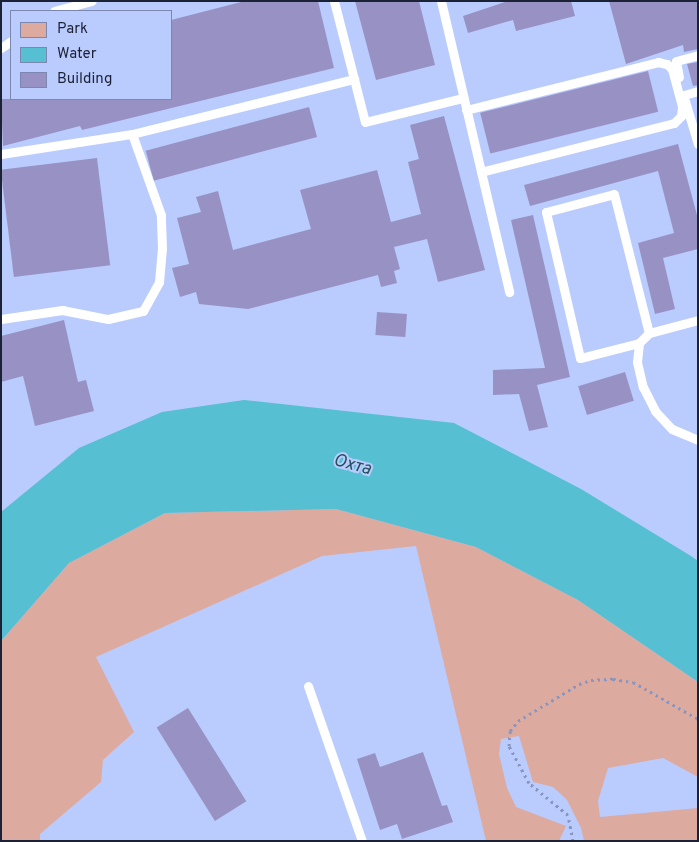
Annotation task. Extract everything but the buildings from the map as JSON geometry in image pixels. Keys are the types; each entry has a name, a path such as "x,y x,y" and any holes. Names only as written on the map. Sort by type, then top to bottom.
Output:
{"lane":[{"path":"58,10 92,1"},
{"path":"334,1 365,122 463,98"},
{"path":"441,1 509,292"},
{"path":"698,55 676,61 698,144"},
{"path":"466,110 658,62 667,64 672,69 682,108 681,116 674,123 481,172"},
{"path":"1,154 132,134 354,79"},
{"path":"684,95 698,91"},
{"path":"1,319 62,310 108,319 143,310 159,282 162,249 161,215 132,134"},
{"path":"649,333 614,194 546,212 580,358 639,343 649,333 698,320"},
{"path":"639,343 637,362 643,387 655,411 672,429 698,440"},
{"path":"308,686 362,841"}],"path":[{"path":"574,841 568,816 529,783 509,746 510,731 518,720 579,684 591,680 613,679 633,682 677,710 698,719"}],"green space":[{"path":"336,509 476,547 578,600 698,682 698,777 663,758 608,768 598,801 600,817 698,808 698,841 584,841 581,828 567,800 553,787 533,782 519,736 501,739 499,754 507,788 516,807 566,826 559,841 486,841 416,546 322,556 96,657 134,732 103,760 101,782 40,834 40,841 1,841 1,641 69,563 165,513"}],"water":[{"name":"Охта","path":"244,400 454,423 581,489 691,556 698,561 698,682 578,600 476,547 336,509 165,513 69,563 1,641 1,512 79,448 162,412"}]}
